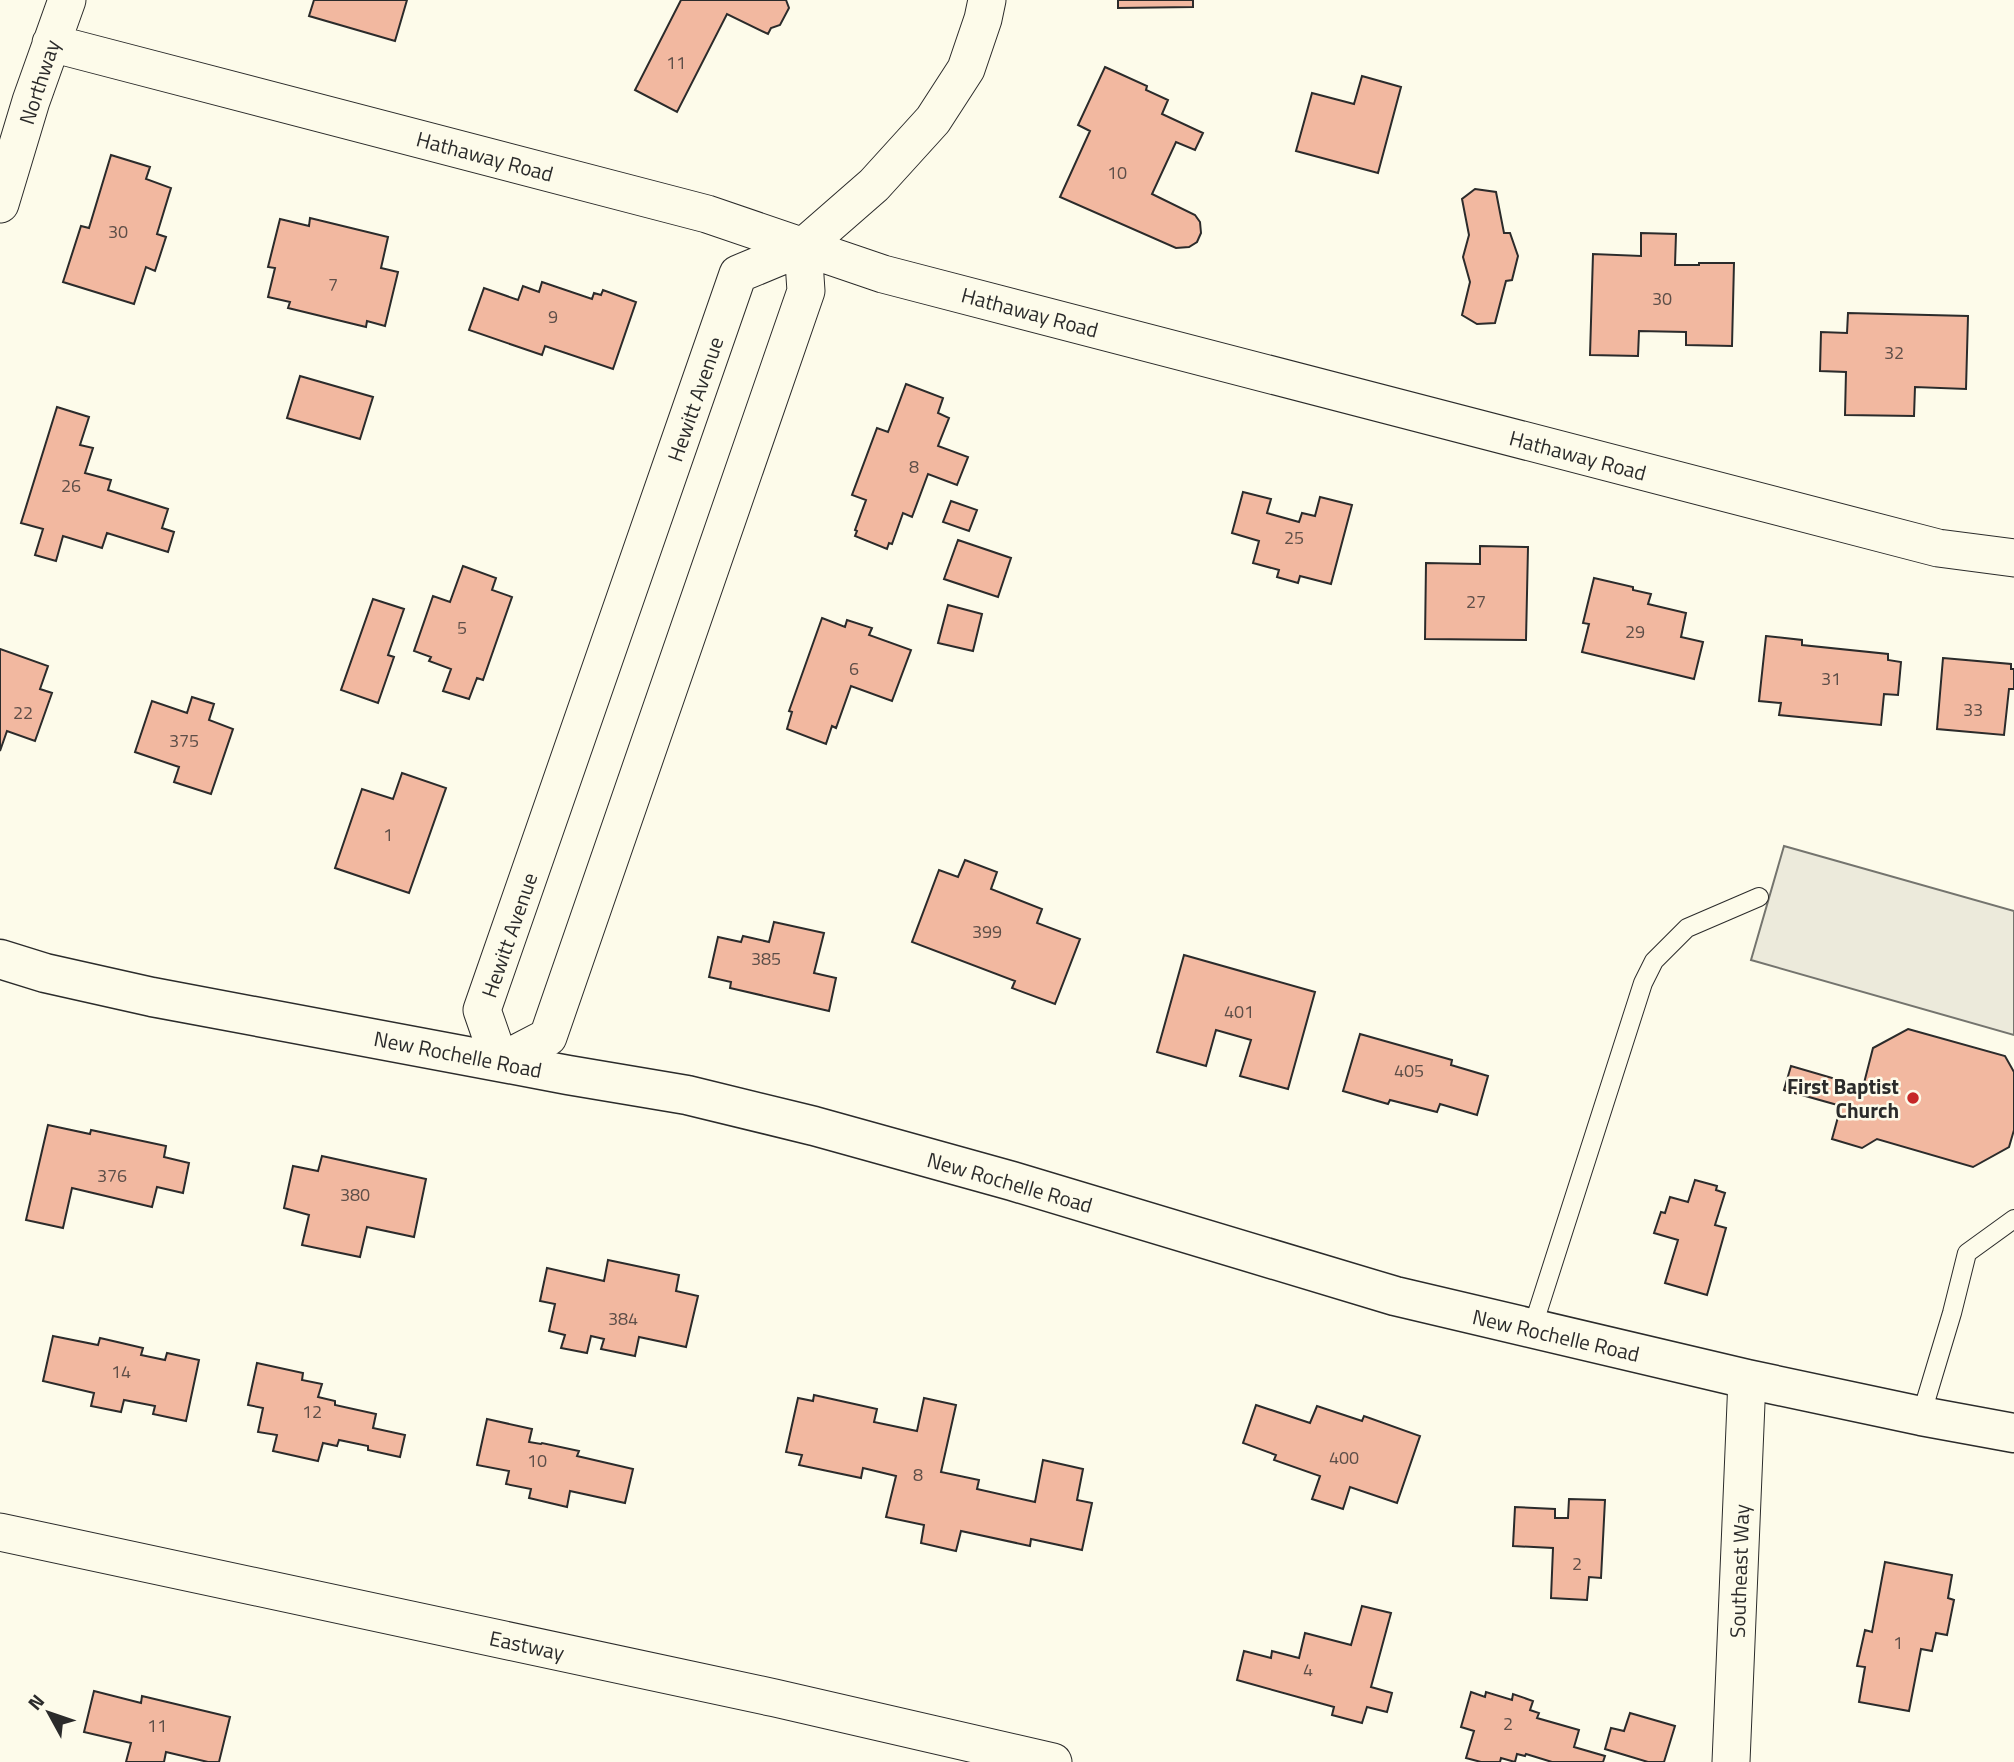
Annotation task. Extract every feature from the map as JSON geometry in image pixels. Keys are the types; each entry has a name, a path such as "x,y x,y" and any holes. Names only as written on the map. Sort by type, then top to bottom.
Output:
{"main road":[{"name":"New Rochelle Road","path":"0,959 45,973 152,997 687,1095 814,1126 1012,1181 1395,1296 1747,1379 2014,1433"}],"street":[{"name":"Northway","path":"0,204 67,0"},
{"name":"Hewitt Avenue","path":"500,1062 482,1010 738,274 803,247 874,185 933,120 966,69 984,19 987,0"},
{"name":"Hathaway Road","path":"51,43 707,214 883,274 1938,548 2014,558"},
{"path":"500,1062 548,1037 806,291 803,247"},
{"name":"Southeast Way","path":"1731,1762 1747,1379"},
{"name":"Eastway","path":"0,1532 763,1695 1053,1762"}],"lane":[{"path":"1532,1329 1643,982 1654,961 1687,928 1759,897"},
{"path":"1920,1416 1952,1313 1967,1253 2014,1219"}],"shaded area":[{"path":"1784,846 2014,911 2014,1035 1751,960"}],"building":[{"path":"314,0 407,0 395,41 309,16"},
{"path":"681,0 786,0 789,8 780,25 771,28 768,34 727,14 677,112 635,90"},
{"path":"1118,0 1193,0 1193,7 1118,8"},
{"path":"1105,67 1147,86 1146,90 1168,100 1162,114 1203,133 1195,150 1176,142 1152,194 1195,215 1200,222 1201,233 1197,242 1189,247 1176,248 1060,197 1090,131 1078,125"},
{"path":"1362,76 1401,87 1378,173 1296,151 1312,93 1354,104"},
{"path":"111,155 150,167 146,179 171,188 157,234 166,237 155,271 146,267 134,304 63,282 81,226 89,228"},
{"path":"1475,189 1496,192 1504,233 1510,233 1518,256 1512,280 1506,281 1495,323 1477,324 1462,315 1470,282 1463,257 1469,235 1462,199"},
{"path":"310,218 388,237 381,268 398,272 385,326 367,321 366,327 288,308 290,302 268,297 275,268 268,267 280,219 309,226"},
{"path":"1641,233 1676,234 1675,265 1734,263 1732,346 1686,345 1686,332 1639,331 1638,356 1590,355 1593,254 1641,256"},
{"path":"542,282 592,299 594,293 601,295 603,290 636,302 613,369 545,346 542,355 469,330 484,288 518,300 523,286 539,292"},
{"path":"1848,313 1968,316 1966,389 1915,387 1914,416 1845,415 1846,372 1820,371 1821,332 1847,333"},
{"path":"300,376 373,397 360,439 287,418"},
{"path":"906,384 943,398 938,413 949,418 938,446 968,457 957,485 928,474 912,517 903,513 892,544 889,543 887,549 855,536 866,500 852,495 877,428 888,432"},
{"path":"57,407 89,417 80,445 93,448 85,473 111,480 108,490 168,509 162,528 174,532 168,552 107,533 102,548 63,536 56,561 35,555 43,529 21,523"},
{"path":"1243,492 1271,499 1267,513 1299,522 1302,513 1315,516 1320,497 1352,505 1331,584 1300,576 1298,583 1277,577 1279,570 1253,563 1259,541 1232,533"},
{"path":"951,501 977,510 969,531 943,522"},
{"path":"958,540 1011,558 998,597 944,579"},
{"path":"1480,546 1528,547 1526,640 1425,639 1426,563 1480,564"},
{"path":"463,566 496,578 492,590 512,597 483,680 477,678 469,699 443,691 451,669 429,661 431,657 414,651 433,596 450,602"},
{"path":"1594,578 1633,587 1633,590 1651,594 1648,604 1686,613 1681,637 1703,642 1694,679 1582,652 1589,624 1583,623"},
{"path":"373,599 404,609 388,655 394,657 378,703 341,690"},
{"path":"948,605 982,614 973,651 938,643"},
{"path":"822,618 845,627 847,620 872,628 869,635 911,650 892,701 851,686 836,728 832,726 826,744 787,729 792,712 789,711"},
{"path":"1766,636 1802,640 1802,645 1888,654 1888,660 1901,662 1898,695 1884,694 1881,725 1779,715 1781,703 1759,701"},
{"path":"0,649 48,666 40,689 52,693 35,741 7,731 0,751"},
{"path":"1943,658 2011,664 2011,669 2014,669 2014,689 2009,689 2004,735 1937,729"},
{"path":"192,697 214,704 209,720 233,729 211,794 174,782 179,767 135,752 152,701 187,713"},
{"path":"402,773 446,788 409,893 335,868 362,789 393,799"},
{"path":"965,860 997,872 991,889 1042,909 1037,923 1080,939 1055,1004 1012,988 1015,981 912,942 939,870 958,877"},
{"path":"774,922 824,933 814,973 836,978 829,1011 730,988 731,982 709,977 718,937 741,942 743,936 769,942"},
{"path":"1184,955 1315,992 1288,1089 1240,1076 1251,1040 1216,1030 1206,1066 1157,1052"},
{"name":"First Baptist Church","path":"1908,1029 2005,1056 2014,1072 2014,1130 2009,1147 1973,1167 1877,1139 1862,1148 1832,1139 1841,1106 1784,1090 1791,1066 1863,1087 1873,1048"},
{"path":"1360,1034 1452,1060 1451,1065 1488,1076 1477,1115 1440,1104 1437,1112 1390,1100 1388,1104 1343,1091"},
{"path":"48,1125 90,1134 91,1130 166,1146 164,1157 189,1163 183,1193 157,1187 152,1207 72,1188 63,1228 26,1220"},
{"path":"322,1156 426,1179 414,1237 367,1227 360,1257 302,1245 309,1215 284,1208 293,1166 318,1171"},
{"path":"1695,1180 1717,1186 1716,1190 1725,1193 1715,1225 1726,1228 1707,1295 1665,1283 1678,1240 1654,1233 1661,1212 1665,1213 1670,1197 1688,1202"},
{"path":"608,1260 679,1275 676,1291 698,1296 686,1347 639,1337 635,1356 601,1349 604,1339 591,1336 587,1353 561,1348 565,1335 549,1331 555,1304 540,1301 547,1268 604,1281"},
{"path":"53,1336 98,1345 100,1338 143,1348 141,1355 165,1360 167,1353 199,1360 186,1421 153,1414 155,1406 124,1400 121,1412 91,1406 94,1393 43,1381"},
{"path":"257,1363 303,1373 302,1380 322,1384 318,1397 335,1401 335,1405 376,1414 373,1428 405,1435 400,1457 339,1440 337,1446 323,1443 318,1461 273,1451 277,1435 258,1432 263,1408 248,1405"},
{"path":"814,1395 877,1409 874,1422 917,1431 924,1398 956,1405 941,1472 979,1480 977,1489 1035,1502 1043,1460 1083,1469 1077,1500 1092,1503 1082,1550 1031,1539 1030,1546 961,1531 956,1551 921,1543 924,1525 886,1517 896,1476 863,1468 861,1478 799,1465 802,1455 786,1452 798,1398 813,1401"},
{"path":"1256,1405 1310,1423 1317,1406 1362,1421 1364,1416 1420,1436 1397,1503 1350,1487 1343,1509 1312,1499 1320,1476 1274,1460 1276,1455 1243,1443"},
{"path":"487,1419 532,1429 529,1442 579,1451 577,1456 633,1469 625,1503 570,1491 567,1507 529,1498 531,1489 506,1484 509,1471 477,1465"},
{"path":"1569,1499 1605,1500 1601,1578 1589,1577 1587,1600 1551,1598 1553,1548 1513,1546 1515,1507 1555,1509 1555,1518 1568,1518"},
{"path":"1885,1562 1952,1575 1948,1598 1954,1600 1947,1635 1936,1633 1932,1651 1921,1649 1909,1711 1859,1702 1865,1667 1857,1666 1865,1630 1872,1632"},
{"path":"1362,1606 1391,1613 1371,1687 1392,1693 1387,1712 1367,1707 1362,1723 1332,1715 1334,1707 1237,1680 1244,1651 1271,1658 1272,1651 1299,1658 1305,1633 1351,1645"},
{"path":"94,1691 141,1703 142,1696 230,1717 219,1762 166,1752 164,1762 126,1762 131,1743 84,1732"},
{"path":"1471,1692 1485,1697 1486,1692 1512,1700 1513,1694 1533,1701 1530,1710 1539,1713 1537,1718 1579,1730 1574,1747 1605,1756 1603,1762 1552,1762 1526,1754 1517,1754 1515,1762 1501,1758 1500,1762 1481,1762 1466,1758 1474,1731 1461,1727"},
{"path":"1630,1713 1675,1726 1664,1762 1648,1762 1605,1749 1611,1728 1624,1731"}],"place":[{"name":"First Baptist Church","path":"1913,1098"}]}
